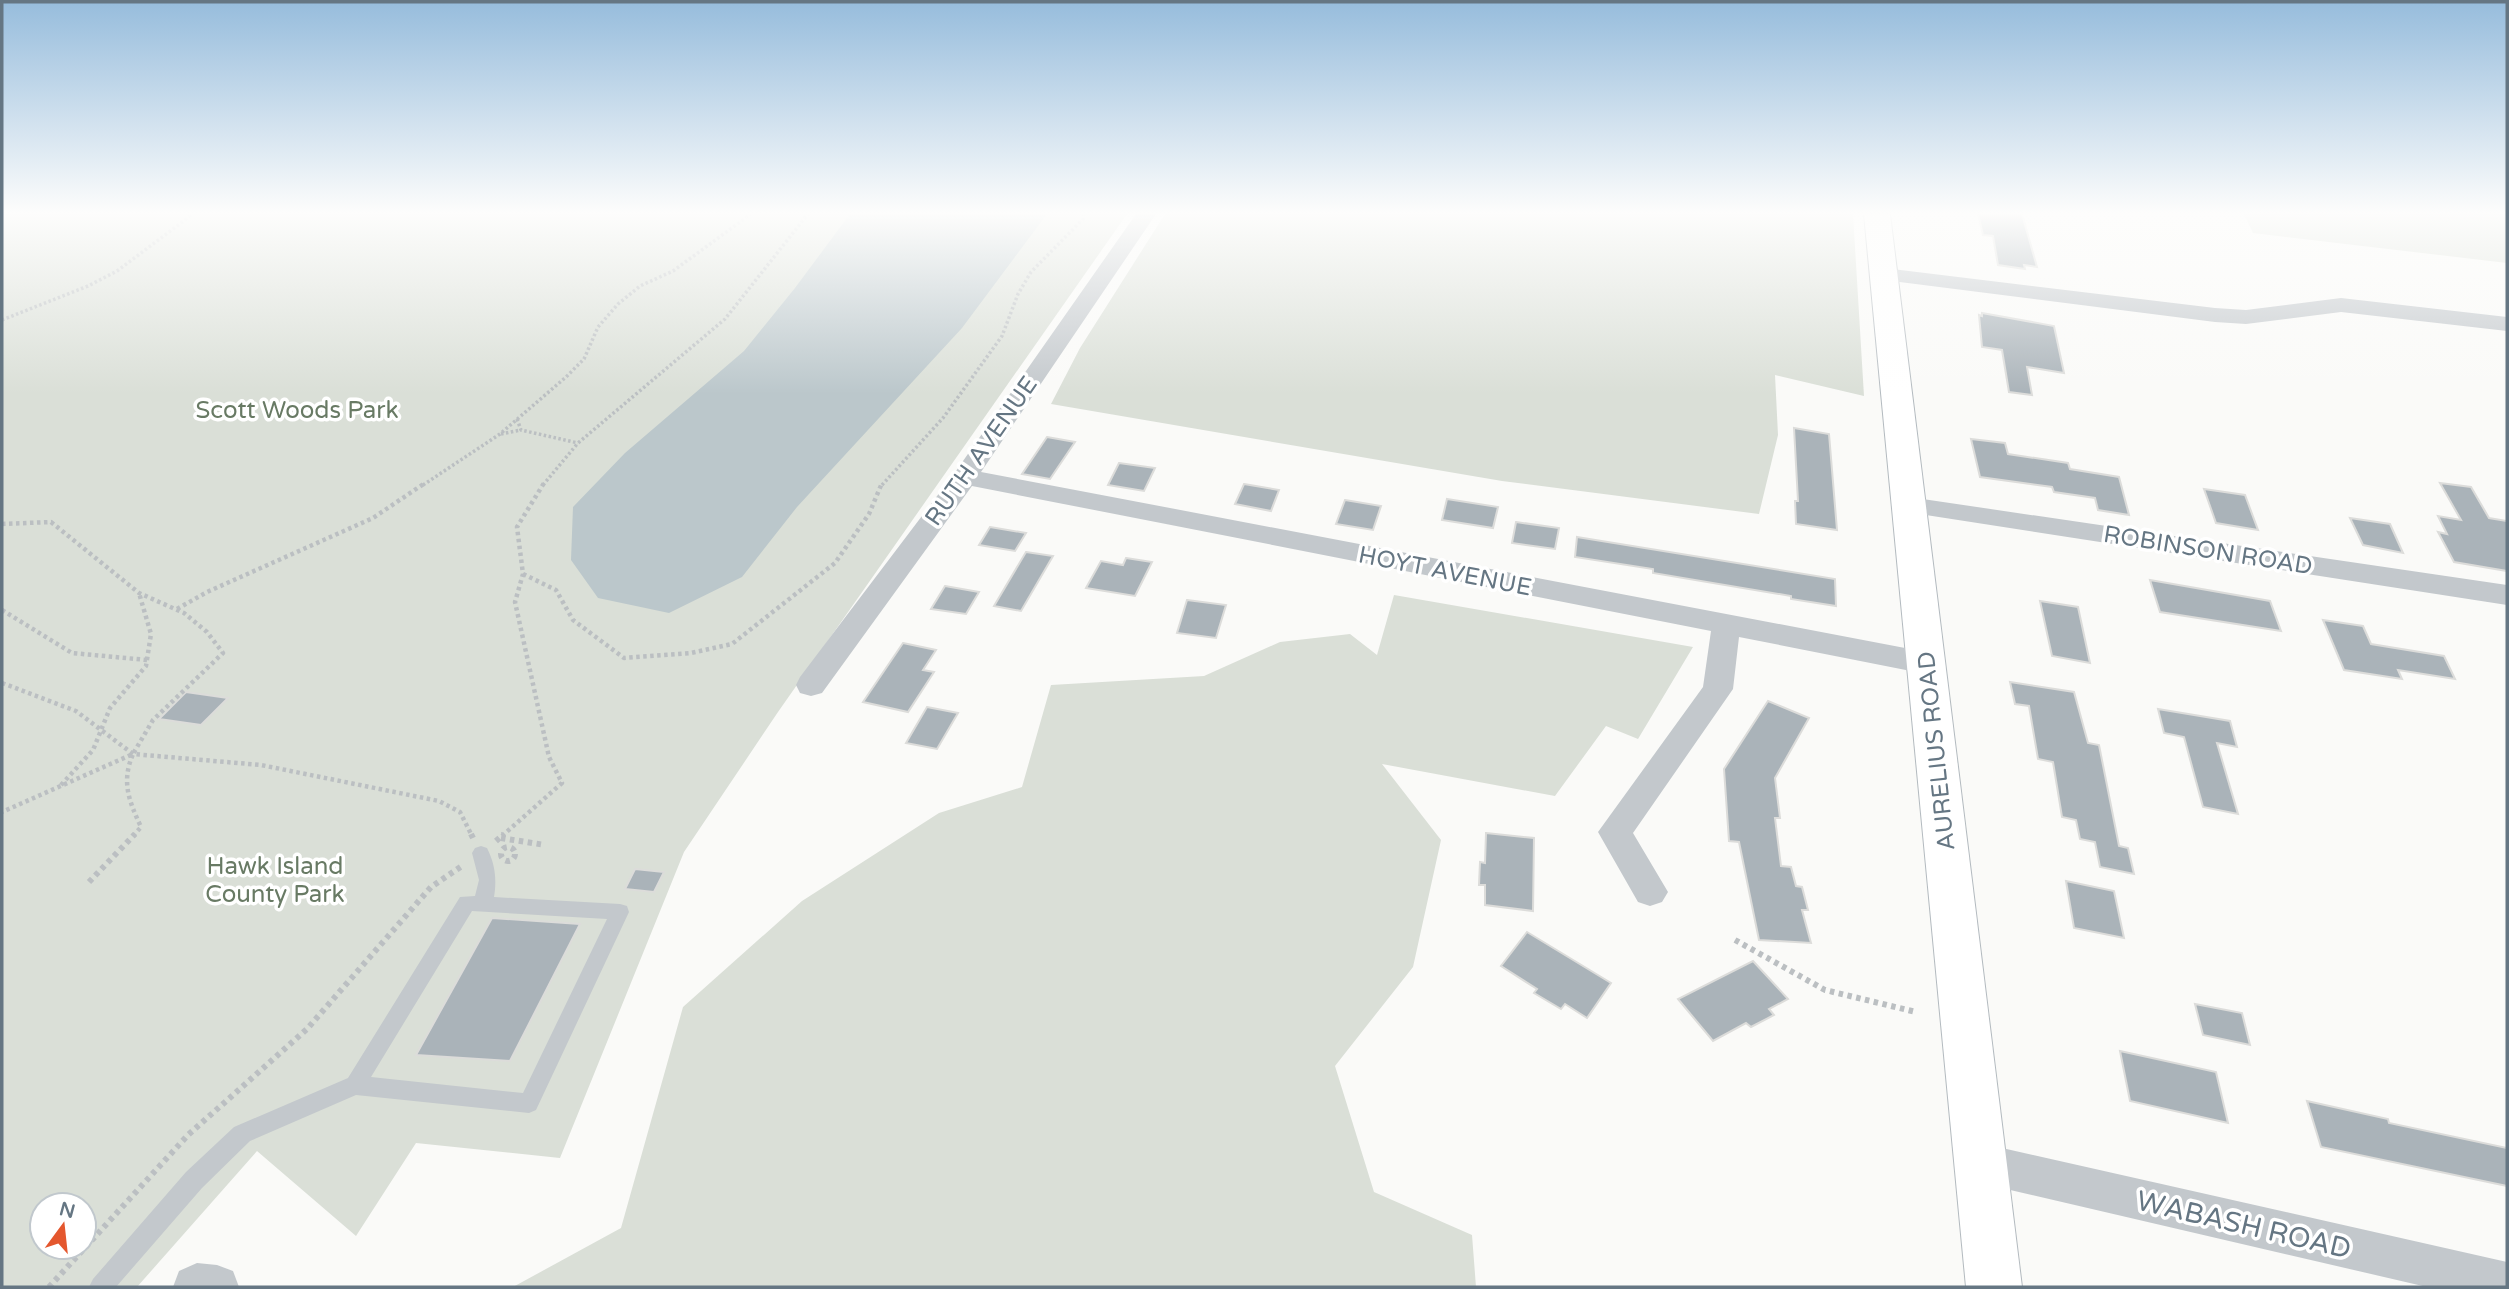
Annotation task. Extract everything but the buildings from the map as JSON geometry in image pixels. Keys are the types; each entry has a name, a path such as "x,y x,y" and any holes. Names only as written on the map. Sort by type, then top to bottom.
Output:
{"street":[{"name":"RUTH AVENUE","path":"811,685 964,477 1104,274"},
{"name":"AURELIUS ROAD","path":"1884,274 1994,1287"},
{"path":"1885,274 2215,315 2246,317 2341,305 2507,324"},
{"name":"HOYT AVENUE","path":"964,477 1926,663"},
{"name":"ROBINSON ROAD","path":"1909,505 2507,595"},
{"path":"1650,892 1615,832 1718,689 1726,626"},
{"name":"WABASH ROAD","path":"1980,1163 2507,1284"}],"lane":[{"path":"481,853 488,880 483,904"},
{"path":"101,1287 194,1180 242,1134 355,1085 529,1102 620,912 467,903 355,1085"}],"path":[{"path":"2,320 111,274"},
{"path":"177,609 207,592 373,518 500,434 584,359 598,327 618,304 640,286 666,274"},
{"path":"49,1287 188,1135 246,1080 307,1029 431,887 500,838 562,783 549,757 515,602 523,574 517,527 547,479 578,443 725,320 762,274"},
{"path":"523,574 556,590 572,620 624,658 691,653 732,644 835,563 869,514 883,482 943,418 1002,336 1018,294 1030,274"},
{"path":"517,419 521,430"},
{"path":"500,434 521,430 578,443"},
{"path":"2,524 51,522 139,593 177,609 207,632 223,653 153,720 133,754 125,769 125,792 141,827 89,883"},
{"path":"58,789 93,750 110,708 146,666 151,634 139,593"},
{"path":"2,610 72,653 147,660"},
{"path":"2,683 76,711 133,754"},
{"path":"2,812 133,754 261,765 439,801 460,812 481,853"},
{"path":"500,838 513,845 545,845"},
{"path":"1735,940 1825,990 1916,1012"}],"green space":[{"path":"2,274 1085,274 778,712 684,852 560,1158 416,1143 356,1236 257,1151 137,1287 2,1287"},
{"path":"1127,274 1857,274 1864,396 1775,375 1778,435 1759,514 1502,481 1051,404 1080,348"},
{"path":"1394,595 1693,647 1638,739 1606,726 1555,796 1382,764 1441,840 1413,967 1335,1066 1374,1192 1472,1235 1476,1287 513,1287 621,1228 683,1007 802,901 939,813 1022,787 1051,685 1204,676 1280,642 1350,634 1377,655"}],"shaded area":[{"path":"805,274 1002,274 962,328 797,507 742,577 669,613 598,598 571,560 573,507 625,453 744,351"}],"park label":[{"name":"Scott Woods Park","path":"297,410"},
{"name":"Hawk Island County Park","path":"275,880"}]}
